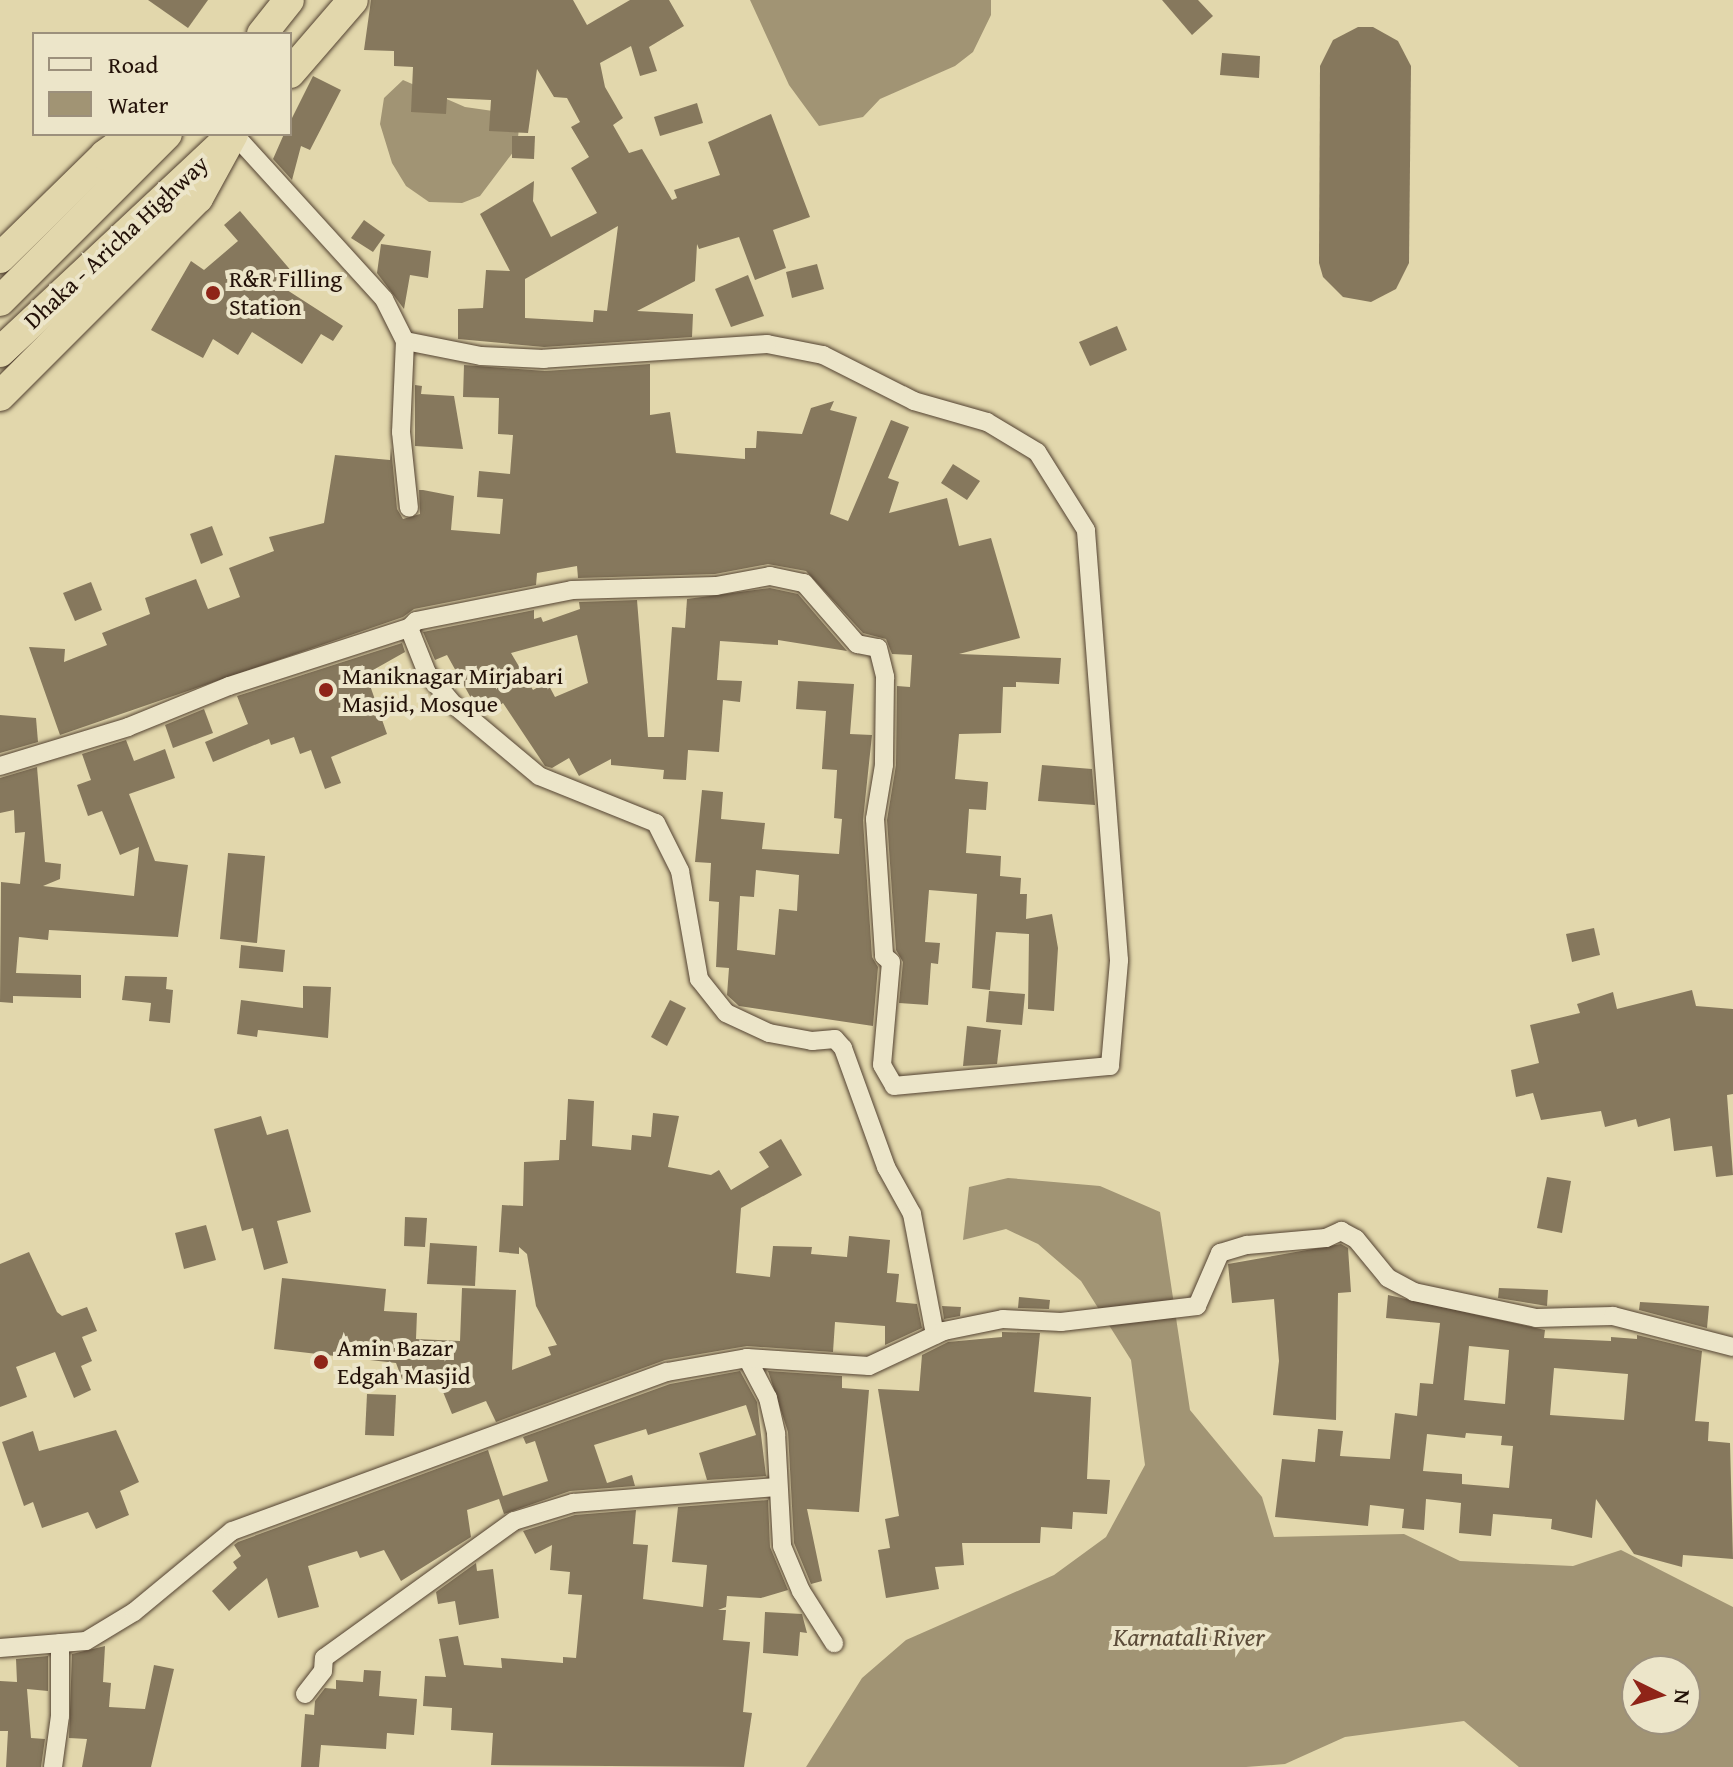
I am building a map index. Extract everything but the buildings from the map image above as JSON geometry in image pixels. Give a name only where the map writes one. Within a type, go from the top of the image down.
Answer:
[{"type":"highway","points":[[264,32],[289,0]]},
{"type":"highway","points":[[292,71],[353,0]]},
{"type":"highway","points":[[0,258],[105,155],[131,136]]},
{"type":"highway","name":"Dhaka - Aricha Highway","points":[[0,301],[165,136]]},
{"type":"highway","name":"Dhaka - Aricha Highway","points":[[0,352],[178,180],[232,136]]},
{"type":"highway","name":"Dhaka - Aricha Highway","points":[[0,396],[198,198],[233,136]]},
{"type":"street","points":[[236,136],[384,299],[405,341],[401,432],[409,508]]},
{"type":"street","points":[[0,766],[409,628],[416,621],[572,590],[716,586],[770,576],[804,583],[830,607],[857,644],[878,648],[885,677],[884,765],[875,819],[884,956],[891,962],[882,1065],[894,1086],[1110,1066],[1119,960],[1086,530],[1037,452],[987,422],[914,401],[823,355],[767,344],[544,359],[481,356],[405,341]]},
{"type":"street","points":[[409,628],[427,673],[453,704],[539,776],[656,823],[680,871],[699,979],[726,1013],[769,1033],[812,1041],[835,1039],[843,1048],[886,1167],[912,1214],[935,1335]]},
{"type":"street","points":[[0,1648],[86,1641],[134,1612],[232,1531],[667,1372],[747,1358],[869,1366],[935,1335],[1003,1319],[1061,1322],[1197,1306],[1220,1253],[1341,1231],[1356,1239],[1388,1278],[1414,1292],[1536,1318],[1613,1316],[1733,1347]]},
{"type":"street","points":[[747,1358],[768,1398],[776,1434],[776,1487],[782,1546],[801,1591],[834,1643]]},
{"type":"street","points":[[305,1694],[323,1671],[324,1658],[514,1521],[573,1503],[776,1487]]},
{"type":"street","points":[[53,1767],[60,1716],[60,1643]]},
{"type":"water","points":[[750,0],[991,0],[991,15],[973,52],[955,66],[880,99],[863,117],[819,126],[789,85]]},
{"type":"water","points":[[403,80],[465,107],[493,111],[519,128],[517,147],[480,196],[462,203],[429,202],[406,186],[392,163],[380,124],[384,98]]},
{"type":"water","name":"Karnatali River","points":[[1008,1178],[1100,1186],[1160,1212],[1190,1410],[1262,1497],[1274,1537],[1404,1534],[1460,1561],[1573,1566],[1621,1550],[1733,1607],[1733,1767],[1519,1767],[1464,1721],[1345,1737],[1285,1764],[1246,1767],[806,1767],[862,1678],[906,1640],[1054,1575],[1106,1537],[1145,1465],[1131,1360],[1081,1281],[1038,1244],[1006,1229],[963,1240],[969,1187]]},
{"type":"place","name":"R&R Filling Station","points":[[213,293]]},
{"type":"place","name":"Maniknagar Mirjabari Masjid, Mosque","points":[[326,690]]},
{"type":"place","name":"Amin Bazar Edgah Masjid","points":[[321,1362]]}]
